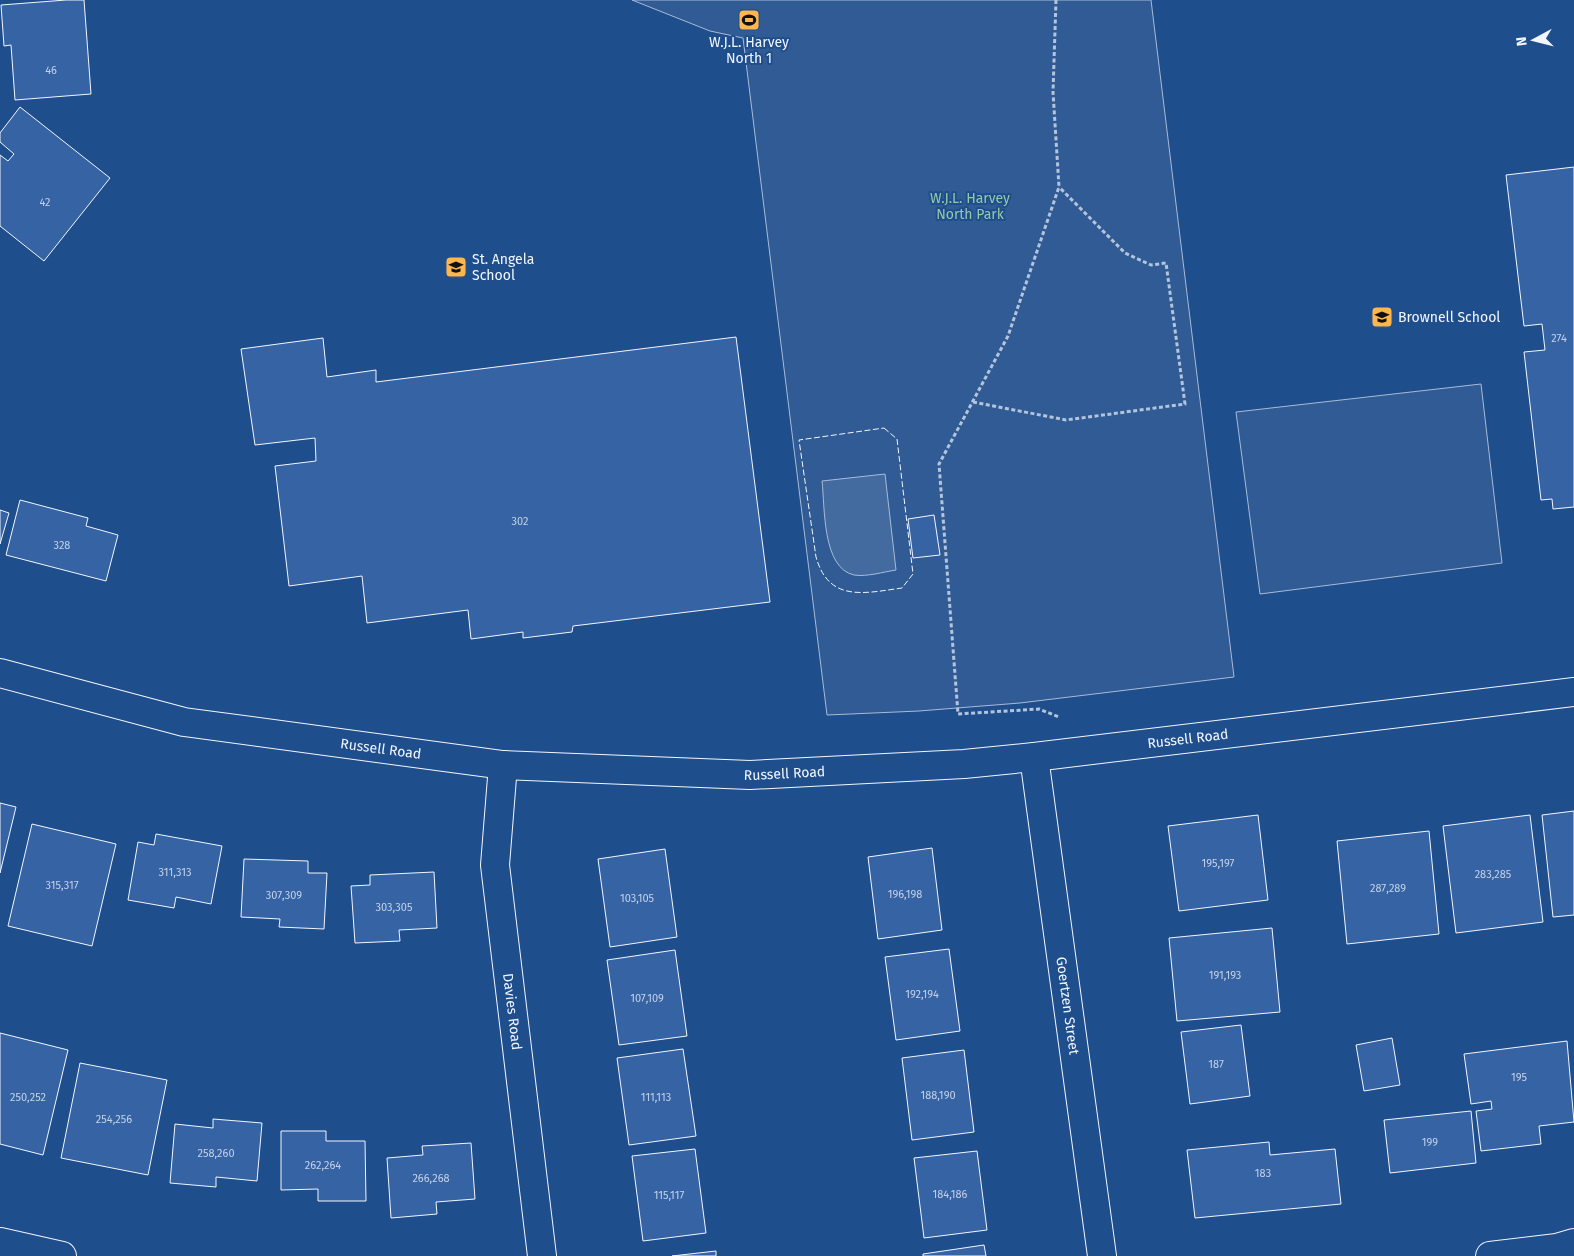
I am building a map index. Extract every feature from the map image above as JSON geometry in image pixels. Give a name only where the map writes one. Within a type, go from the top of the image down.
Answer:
[{"type":"street","name":"Russell Road","points":[[0,673],[184,722],[503,765],[750,775],[964,764],[1034,757],[1574,692]]},
{"type":"street","name":"Goertzen Street","points":[[1034,757],[1102,1256]]},
{"type":"street","name":"Davies Road","points":[[503,765],[495,865],[542,1256]]},
{"type":"street","points":[[0,1242],[62,1256]]},
{"type":"street","points":[[1490,1256],[1557,1248],[1574,1242]]},
{"type":"path","points":[[1056,0],[1053,92],[1059,187],[1008,336],[939,464],[958,714],[1039,709],[1063,718]]},
{"type":"path","points":[[973,402],[1066,420],[1185,404],[1166,263],[1151,265],[1125,253],[1059,187]]},
{"type":"shaded area","name":"W.J.L. Harvey North Park","points":[[632,0],[1151,0],[1234,677],[1020,703],[919,711],[827,715],[743,38],[710,31]]},
{"type":"shaded area","points":[[1481,384],[1502,563],[1260,594],[1236,412]]},
{"type":"shaded area","points":[[885,474],[896,570],[870,575],[854,575],[844,570],[836,561],[831,549],[825,520],[822,481]]},
{"type":"building","points":[[84,0],[91,94],[15,100],[11,45],[4,46],[1,5]]},
{"type":"building","points":[[20,107],[110,178],[44,261],[0,226],[0,155],[8,161],[14,154],[0,142],[0,133]]},
{"type":"building","name":"Brownell School","points":[[1574,167],[1574,507],[1553,509],[1552,499],[1541,500],[1524,352],[1545,350],[1542,324],[1524,326],[1506,175]]},
{"type":"building","points":[[736,337],[770,602],[573,626],[572,632],[523,638],[523,632],[471,639],[468,610],[367,623],[362,576],[289,586],[275,466],[316,461],[315,438],[255,445],[241,349],[323,338],[327,377],[376,370],[376,382]]},
{"type":"building","points":[[20,500],[88,518],[86,526],[118,535],[106,581],[6,555]]},
{"type":"building","points":[[0,510],[9,513],[0,544]]},
{"type":"building","points":[[934,515],[940,555],[913,558],[908,519]]},
{"type":"building","points":[[0,803],[16,807],[0,873]]},
{"type":"building","points":[[1574,811],[1574,915],[1553,917],[1542,815]]},
{"type":"building","points":[[1258,815],[1268,900],[1179,911],[1168,826]]},
{"type":"building","points":[[1530,815],[1543,922],[1456,933],[1443,826]]},
{"type":"building","points":[[32,824],[116,844],[92,946],[8,926]]},
{"type":"building","points":[[1429,831],[1439,934],[1347,944],[1337,841]]},
{"type":"building","points":[[156,834],[222,846],[211,904],[176,897],[174,908],[128,900],[138,842],[154,845]]},
{"type":"building","points":[[932,848],[942,930],[878,939],[868,857]]},
{"type":"building","points":[[665,849],[677,937],[610,947],[598,859]]},
{"type":"building","points":[[244,859],[308,861],[308,873],[327,873],[324,929],[279,927],[280,919],[241,917]]},
{"type":"building","points":[[434,872],[437,928],[399,930],[400,941],[355,943],[351,886],[370,885],[370,875]]},
{"type":"building","points":[[1272,928],[1280,1012],[1177,1021],[1169,938]]},
{"type":"building","points":[[949,949],[960,1031],[896,1040],[885,957]]},
{"type":"building","points":[[675,950],[687,1036],[619,1045],[607,960]]},
{"type":"building","points":[[1241,1025],[1250,1096],[1190,1104],[1181,1032]]},
{"type":"building","points":[[0,1033],[68,1050],[43,1155],[0,1144]]},
{"type":"building","points":[[1392,1038],[1400,1085],[1364,1091],[1356,1045]]},
{"type":"building","points":[[1567,1041],[1574,1122],[1539,1126],[1541,1144],[1481,1151],[1476,1111],[1492,1109],[1491,1101],[1471,1104],[1464,1054]]},
{"type":"building","points":[[683,1049],[696,1136],[629,1145],[617,1058]]},
{"type":"building","points":[[964,1050],[974,1132],[912,1140],[902,1058]]},
{"type":"building","points":[[80,1063],[167,1080],[148,1175],[61,1158]]},
{"type":"building","points":[[1471,1111],[1476,1163],[1390,1173],[1384,1120]]},
{"type":"building","points":[[213,1119],[262,1123],[257,1181],[216,1177],[216,1187],[170,1183],[175,1124],[213,1128]]},
{"type":"building","points":[[281,1131],[326,1131],[326,1141],[365,1141],[366,1201],[318,1201],[318,1189],[281,1190]]},
{"type":"building","points":[[1269,1142],[1270,1155],[1335,1149],[1341,1204],[1195,1218],[1187,1150]]},
{"type":"building","points":[[471,1143],[475,1199],[436,1202],[437,1214],[391,1218],[387,1158],[423,1155],[422,1146]]},
{"type":"building","points":[[695,1149],[706,1233],[643,1241],[632,1156]]},
{"type":"building","points":[[977,1151],[987,1230],[924,1238],[914,1158]]},
{"type":"building","points":[[984,1245],[986,1256],[923,1256],[923,1254]]},
{"type":"building","points":[[716,1251],[716,1256],[672,1256]]},
{"type":"fence","points":[[884,428],[897,439],[913,574],[902,588],[875,592],[850,592],[830,582],[822,572],[816,557],[799,440],[884,428]]},
{"type":"place","name":"W.J.L. Harvey North 1","points":[[749,20]]},
{"type":"place","name":"St. Angela School","points":[[456,267]]},
{"type":"place","name":"Brownell School","points":[[1382,317]]}]
